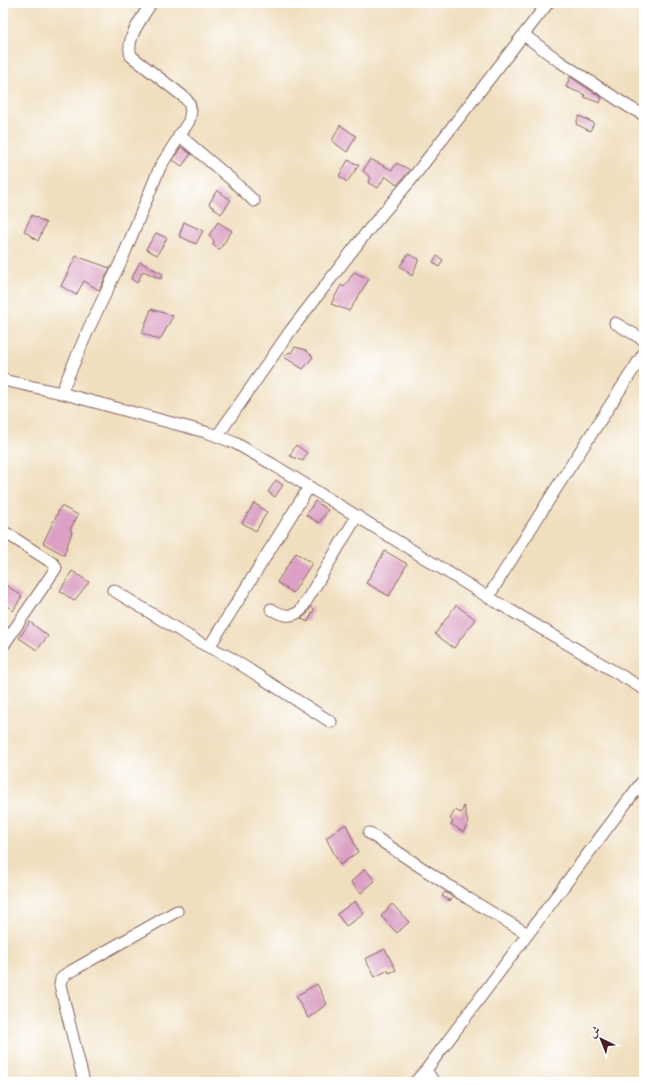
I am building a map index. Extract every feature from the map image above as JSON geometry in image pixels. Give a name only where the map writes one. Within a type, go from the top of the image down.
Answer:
[{"type":"street","points":[[61,393],[89,328],[123,257],[160,166],[179,134],[189,121],[191,110],[189,103],[184,97],[131,56],[129,50],[132,35],[151,3]]},
{"type":"street","points":[[218,435],[292,330],[366,233],[411,180],[548,3]]},
{"type":"street","points":[[524,35],[559,61],[628,107],[644,115]]},
{"type":"street","points":[[179,134],[254,201]]},
{"type":"street","points":[[615,323],[644,340]]},
{"type":"street","points":[[488,597],[553,493],[644,353]]},
{"type":"street","points":[[3,380],[61,393],[218,435],[272,464],[488,597],[644,689]]},
{"type":"street","points":[[209,647],[309,487]]},
{"type":"street","points":[[271,609],[281,615],[288,616],[296,614],[301,610],[357,516]]},
{"type":"street","points":[[3,531],[54,564],[56,568],[3,646]]},
{"type":"street","points":[[113,590],[195,640],[229,657],[330,722]]},
{"type":"street","points":[[415,1082],[426,1070],[644,779]]},
{"type":"street","points":[[369,833],[469,899],[528,934]]},
{"type":"street","points":[[84,1082],[60,985],[61,979],[66,974],[177,911]]},
{"type":"street","points":[[426,1070],[434,1082]]},
{"type":"building","points":[[570,77],[602,98],[600,103],[584,97],[585,95],[566,87]]},
{"type":"building","points":[[579,116],[594,123],[590,131],[576,124]]},
{"type":"building","points":[[340,125],[356,136],[347,152],[332,141]]},
{"type":"building","points":[[181,147],[191,154],[182,166],[173,160]]},
{"type":"building","points":[[370,159],[392,170],[397,163],[410,170],[397,185],[385,176],[378,188],[368,183],[371,178],[363,171]]},
{"type":"building","points":[[348,160],[359,165],[347,182],[339,176]]},
{"type":"building","points":[[217,190],[231,200],[221,214],[209,204]]},
{"type":"building","points":[[32,215],[46,223],[38,241],[24,231]]},
{"type":"building","points":[[184,222],[203,231],[196,244],[179,236]]},
{"type":"building","points":[[218,222],[232,231],[219,250],[213,245],[214,241],[209,235]]},
{"type":"building","points":[[156,233],[167,238],[157,255],[146,249]]},
{"type":"building","points":[[408,254],[419,259],[412,276],[400,266]]},
{"type":"building","points":[[76,256],[110,268],[99,290],[84,281],[76,295],[61,286]]},
{"type":"building","points":[[437,256],[443,260],[439,267],[433,262]]},
{"type":"building","points":[[140,262],[163,274],[161,279],[143,271],[137,283],[131,279]]},
{"type":"building","points":[[354,272],[369,279],[349,311],[331,304],[341,285],[344,287]]},
{"type":"building","points":[[151,309],[173,316],[160,340],[142,333]]},
{"type":"building","points":[[295,347],[306,350],[313,357],[303,369],[284,357],[289,352],[291,353]]},
{"type":"building","points":[[296,445],[307,453],[303,461],[290,456]]},
{"type":"building","points":[[276,480],[283,485],[275,497],[268,492]]},
{"type":"building","points":[[315,501],[328,510],[319,523],[306,515]]},
{"type":"building","points":[[254,503],[267,512],[256,531],[242,523]]},
{"type":"building","points":[[61,506],[78,515],[70,530],[72,532],[64,555],[43,543]]},
{"type":"building","points":[[385,551],[407,564],[389,596],[366,583]]},
{"type":"building","points":[[296,553],[312,563],[293,593],[277,582]]},
{"type":"building","points":[[72,571],[89,582],[74,601],[60,591]]},
{"type":"building","points":[[6,585],[22,596],[13,611],[3,602],[3,590]]},
{"type":"building","points":[[456,605],[475,619],[454,648],[435,634]]},
{"type":"building","points":[[311,607],[314,609],[308,622],[301,619],[307,614]]},
{"type":"building","points":[[30,622],[48,636],[37,650],[19,638]]},
{"type":"building","points":[[464,806],[468,824],[463,832],[451,824],[453,822],[450,819],[455,810],[461,813]]},
{"type":"building","points":[[346,824],[358,852],[340,865],[326,838]]},
{"type":"building","points":[[365,869],[375,881],[361,893],[351,882]]},
{"type":"building","points":[[445,892],[453,897],[450,901],[442,896]]},
{"type":"building","points":[[355,901],[364,914],[346,926],[337,914]]},
{"type":"building","points":[[392,904],[409,922],[397,933],[381,916]]},
{"type":"building","points":[[385,949],[396,970],[389,973],[388,970],[375,977],[365,959]]},
{"type":"building","points":[[317,984],[327,1004],[308,1018],[296,996]]}]
